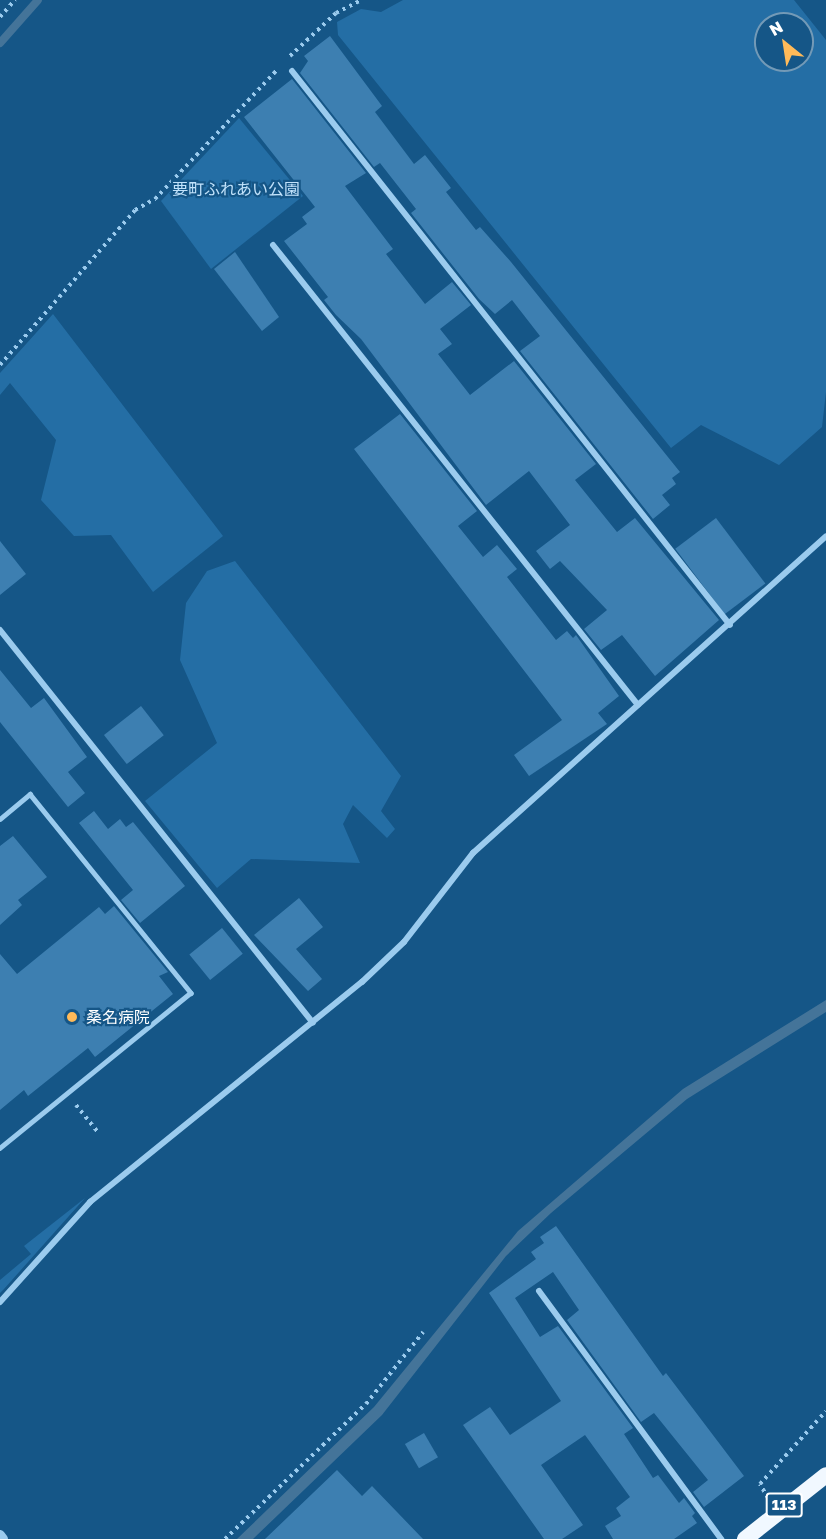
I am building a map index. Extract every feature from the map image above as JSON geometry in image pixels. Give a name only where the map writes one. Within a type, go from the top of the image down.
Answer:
[{"type":"highway","name":"113","points":[[745,1539],[776,1511],[826,1475]]},
{"type":"street","points":[[292,71],[730,625]]},
{"type":"street","points":[[273,245],[638,705]]},
{"type":"street","points":[[0,1302],[90,1202],[313,1023],[404,942],[473,853],[730,625],[826,536]]},
{"type":"street","points":[[0,630],[313,1023]]},
{"type":"street","points":[[539,1292],[721,1539]]},
{"type":"street","points":[[0,1534],[3,1539]]},
{"type":"lane","points":[[0,819],[30,794],[191,993],[0,1148]]},
{"type":"path","points":[[0,17],[15,0]]},
{"type":"path","points":[[0,365],[135,210],[155,199],[310,36],[336,13],[362,0]]},
{"type":"path","points":[[225,1539],[366,1404],[423,1332]]},
{"type":"path","points":[[776,1511],[760,1484],[826,1411]]},
{"type":"green space","points":[[403,0],[794,0],[804,12],[754,12],[754,72],[814,72],[814,25],[826,40],[826,392],[822,427],[779,465],[701,425],[671,448],[338,35],[337,22],[361,9],[381,12]]},
{"type":"green space","name":"要町ふれあい公園","points":[[239,118],[303,196],[211,269],[161,201]]},
{"type":"green space","points":[[53,314],[223,536],[153,592],[111,535],[74,536],[41,500],[56,440],[10,383],[0,395],[0,373]]},
{"type":"green space","points":[[235,561],[401,776],[381,811],[395,829],[387,838],[353,805],[343,824],[360,863],[251,859],[217,888],[145,801],[217,743],[180,660],[186,603],[207,571]]},
{"type":"green space","points":[[85,1198],[0,1293],[0,1280],[31,1254],[24,1246]]},
{"type":"shaded area","points":[[826,1000],[826,1012],[687,1099],[551,1213],[506,1256],[382,1415],[253,1539],[237,1539],[374,1407],[518,1231],[683,1089]]},
{"type":"building","points":[[330,36],[382,106],[375,112],[414,164],[425,155],[451,188],[446,192],[476,230],[480,227],[511,262],[680,472],[672,478],[676,484],[662,495],[670,505],[653,519],[520,351],[540,336],[512,300],[495,314],[479,299],[411,213],[416,209],[380,163],[374,167],[300,73],[308,61],[304,56]]},
{"type":"building","points":[[292,79],[366,173],[345,186],[393,249],[386,254],[425,304],[452,282],[471,305],[440,329],[452,344],[438,354],[470,395],[514,361],[596,464],[575,480],[617,532],[635,518],[719,620],[655,676],[622,635],[601,650],[584,629],[607,610],[560,561],[550,569],[536,551],[570,525],[529,471],[486,505],[361,339],[324,300],[328,297],[284,241],[307,224],[302,217],[315,207],[244,117]]},
{"type":"building","points":[[235,252],[279,317],[262,331],[214,269]]},
{"type":"building","points":[[400,414],[477,511],[458,526],[483,557],[497,545],[517,569],[507,577],[556,640],[567,631],[573,638],[576,635],[619,696],[598,713],[607,724],[529,776],[514,755],[562,720],[354,449]]},
{"type":"building","points":[[716,518],[765,583],[725,614],[675,549]]},
{"type":"building","points":[[0,541],[26,574],[0,595]]},
{"type":"building","points":[[0,670],[31,708],[44,698],[87,757],[68,772],[85,793],[68,807],[0,722]]},
{"type":"building","points":[[141,706],[164,735],[127,764],[104,735]]},
{"type":"building","points":[[94,811],[108,829],[120,819],[126,827],[133,822],[185,886],[140,923],[121,900],[133,890],[79,823]]},
{"type":"building","points":[[13,836],[47,877],[18,900],[22,905],[0,925],[0,846]]},
{"type":"building","points":[[299,898],[323,927],[296,949],[322,979],[308,991],[254,935]]},
{"type":"building","name":"桑名病院","points":[[114,906],[168,972],[159,976],[173,994],[95,1057],[88,1048],[28,1096],[24,1090],[0,1110],[0,954],[17,974],[99,907],[105,914]]},
{"type":"building","points":[[222,928],[243,954],[210,980],[189,954]]},
{"type":"building","points":[[556,1226],[663,1376],[666,1373],[744,1476],[704,1507],[693,1492],[708,1480],[654,1413],[641,1422],[567,1320],[579,1310],[553,1272],[515,1298],[540,1337],[558,1326],[633,1428],[624,1434],[653,1478],[658,1475],[679,1503],[684,1498],[695,1513],[692,1516],[697,1523],[674,1539],[613,1539],[605,1526],[621,1516],[616,1508],[630,1497],[585,1435],[541,1465],[583,1525],[562,1539],[544,1539],[463,1425],[490,1407],[510,1435],[561,1401],[489,1293],[536,1259],[531,1252],[544,1243],[540,1237]]},
{"type":"building","points":[[424,1433],[438,1457],[419,1468],[405,1444]]},
{"type":"building","points":[[337,1470],[362,1496],[372,1486],[423,1539],[265,1539]]},
{"type":"waterway","points":[[0,43],[38,0]]},
{"type":"place","name":"桑名病院","points":[[72,1017]]}]
